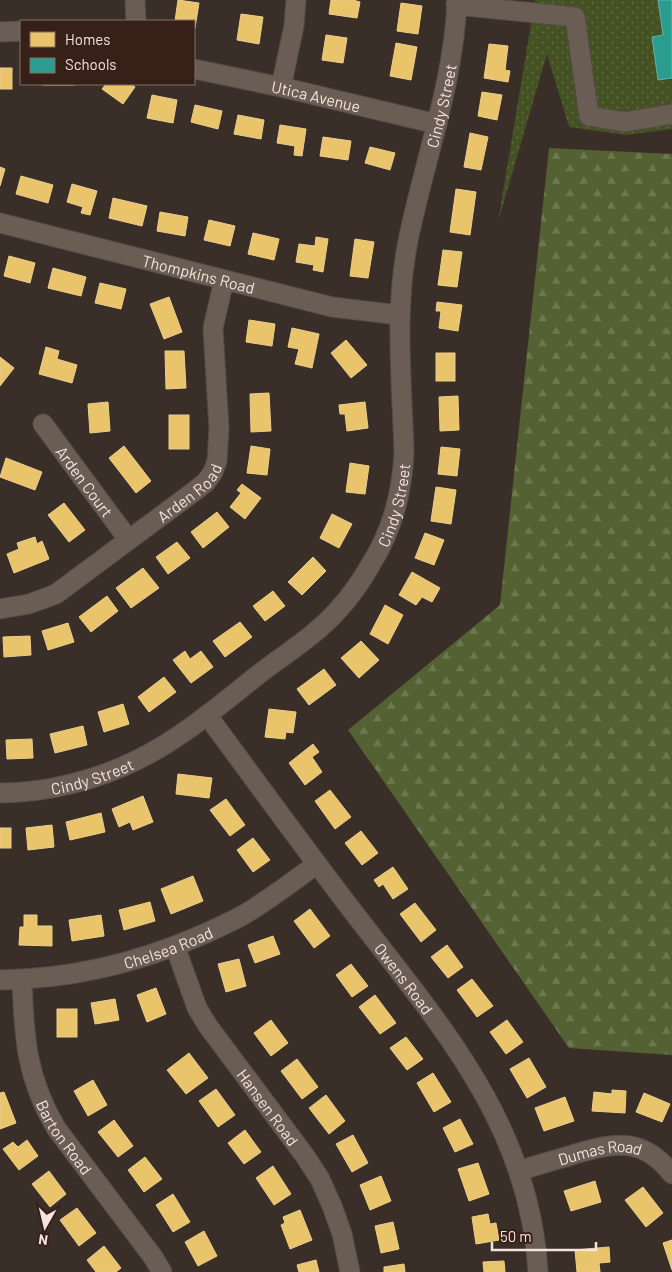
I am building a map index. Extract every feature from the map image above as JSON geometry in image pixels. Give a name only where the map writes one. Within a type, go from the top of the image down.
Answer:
[{"type":"street","points":[[135,0],[136,20]]},
{"type":"street","points":[[281,87],[294,26],[296,0]]},
{"type":"street","points":[[457,3],[575,17],[589,116],[624,122],[672,114]]},
{"type":"street","name":"Cindy Street","points":[[0,793],[47,788],[72,783],[111,771],[140,759],[207,715],[325,623],[351,594],[372,563],[381,547],[395,510],[403,474],[404,453],[399,314],[402,279],[408,240],[437,124],[450,61],[457,3]]},
{"type":"street","points":[[0,32],[20,31]]},
{"type":"street","name":"Utica Avenue","points":[[195,69],[281,87],[437,124]]},
{"type":"street","name":"Thompkins Road","points":[[0,223],[332,307],[399,314]]},
{"type":"street","name":"Arden Road","points":[[0,609],[29,604],[56,594],[206,482],[213,472],[217,460],[219,429],[213,328],[224,280]]},
{"type":"street","name":"Arden Court","points":[[43,424],[128,539]]},
{"type":"street","name":"Owens Road","points":[[207,715],[470,1067],[500,1123],[519,1171],[533,1229],[538,1272]]},
{"type":"street","name":"Chelsea Road","points":[[0,980],[22,980],[92,971],[132,961],[175,946],[244,914],[317,864]]},
{"type":"street","name":"Hansen Road","points":[[175,946],[194,999],[208,1026],[320,1179],[342,1234],[350,1272]]},
{"type":"street","name":"Barton Road","points":[[22,980],[24,1028],[29,1063],[43,1104],[56,1128],[153,1257],[162,1272]]},
{"type":"street","name":"Dumas Road","points":[[519,1171],[591,1149],[624,1144],[650,1152],[660,1159],[672,1174]]},
{"type":"green space","points":[[535,0],[672,0],[672,129],[626,135],[569,127],[547,54],[498,222]]},
{"type":"green space","points":[[549,148],[672,154],[672,1055],[569,1048],[348,730],[500,605]]},
{"type":"building: Homes","points":[[178,0],[199,3],[195,28],[195,20],[175,20]]},
{"type":"building: Homes","points":[[331,0],[353,0],[360,2],[357,18],[329,14]]},
{"type":"building: Homes","points":[[401,3],[422,6],[418,34],[397,31]]},
{"type":"building: Homes","points":[[241,14],[263,17],[259,44],[237,40]]},
{"type":"building: Homes","points":[[326,35],[347,38],[343,63],[322,60]]},
{"type":"building: Homes","points":[[396,43],[417,47],[411,80],[390,76]]},
{"type":"building: Homes","points":[[489,44],[508,46],[505,70],[510,71],[508,82],[484,78]]},
{"type":"building: Homes","points":[[0,68],[12,68],[12,89],[0,89]]},
{"type":"building: Homes","points":[[105,85],[132,85],[135,87],[123,104],[102,89]]},
{"type":"building: Homes","points":[[482,92],[502,95],[497,120],[478,116]]},
{"type":"building: Homes","points":[[152,95],[177,100],[173,123],[147,118]]},
{"type":"building: Homes","points":[[195,105],[222,111],[218,129],[191,122]]},
{"type":"building: Homes","points":[[238,115],[264,120],[261,139],[234,134]]},
{"type":"building: Homes","points":[[280,125],[306,129],[302,156],[294,155],[295,146],[277,143]]},
{"type":"building: Homes","points":[[470,133],[488,137],[481,170],[464,167]]},
{"type":"building: Homes","points":[[323,137],[351,141],[348,160],[320,156]]},
{"type":"building: Homes","points":[[370,147],[395,153],[390,170],[365,163]]},
{"type":"building: Homes","points":[[0,167],[5,169],[0,186]]},
{"type":"building: Homes","points":[[21,176],[53,185],[48,203],[16,194]]},
{"type":"building: Homes","points":[[72,184],[97,191],[90,215],[81,213],[83,207],[67,202]]},
{"type":"building: Homes","points":[[456,189],[476,192],[470,235],[450,232]]},
{"type":"building: Homes","points":[[113,198],[147,206],[142,226],[109,218]]},
{"type":"building: Homes","points":[[160,212],[188,217],[185,236],[157,231]]},
{"type":"building: Homes","points":[[209,220],[235,226],[230,246],[204,240]]},
{"type":"building: Homes","points":[[253,233],[279,239],[274,260],[248,254]]},
{"type":"building: Homes","points":[[316,237],[328,239],[323,272],[313,270],[314,265],[296,262],[299,244],[315,246]]},
{"type":"building: Homes","points":[[355,239],[374,242],[368,278],[350,276]]},
{"type":"building: Homes","points":[[443,250],[462,252],[457,287],[438,285]]},
{"type":"building: Homes","points":[[9,256],[35,263],[30,283],[4,276]]},
{"type":"building: Homes","points":[[53,268],[86,277],[81,296],[48,288]]},
{"type":"building: Homes","points":[[100,283],[126,289],[121,309],[95,303]]},
{"type":"building: Homes","points":[[169,297],[182,332],[164,339],[150,304]]},
{"type":"building: Homes","points":[[437,302],[462,305],[458,331],[439,328],[441,311],[436,311]]},
{"type":"building: Homes","points":[[249,320],[275,324],[272,346],[246,342]]},
{"type":"building: Homes","points":[[292,328],[319,334],[312,368],[295,364],[299,349],[288,347]]},
{"type":"building: Homes","points":[[346,340],[367,365],[351,378],[331,353]]},
{"type":"building: Homes","points":[[46,347],[59,351],[57,359],[77,365],[72,383],[39,374]]},
{"type":"building: Homes","points":[[165,351],[184,351],[186,388],[166,389]]},
{"type":"building: Homes","points":[[436,353],[455,353],[455,381],[436,381]]},
{"type":"building: Homes","points":[[0,357],[14,368],[0,386]]},
{"type":"building: Homes","points":[[269,393],[271,431],[251,432],[250,394]]},
{"type":"building: Homes","points":[[458,396],[459,430],[440,431],[439,397]]},
{"type":"building: Homes","points":[[108,402],[110,431],[90,433],[88,404]]},
{"type":"building: Homes","points":[[365,402],[368,428],[347,431],[345,414],[340,414],[339,405]]},
{"type":"building: Homes","points":[[169,415],[189,415],[189,449],[169,449]]},
{"type":"building: Homes","points":[[124,446],[151,481],[136,493],[109,458]]},
{"type":"building: Homes","points":[[251,446],[270,449],[267,475],[247,473]]},
{"type":"building: Homes","points":[[441,447],[460,449],[457,476],[438,474]]},
{"type":"building: Homes","points":[[6,458],[42,472],[35,490],[0,477]]},
{"type":"building: Homes","points":[[350,463],[369,466],[365,494],[346,492]]},
{"type":"building: Homes","points":[[242,484],[261,498],[245,519],[230,507],[241,493],[237,490]]},
{"type":"building: Homes","points":[[436,487],[456,490],[451,524],[431,521]]},
{"type":"building: Homes","points":[[64,503],[85,530],[69,542],[48,515]]},
{"type":"building: Homes","points":[[217,512],[229,527],[203,548],[191,532]]},
{"type":"building: Homes","points":[[332,514],[352,524],[339,548],[320,538]]},
{"type":"building: Homes","points":[[425,533],[444,540],[434,565],[415,558]]},
{"type":"building: Homes","points":[[35,537],[37,544],[42,541],[49,559],[14,573],[7,554],[19,549],[17,543]]},
{"type":"building: Homes","points":[[177,542],[190,558],[168,574],[156,557]]},
{"type":"building: Homes","points":[[313,557],[326,571],[302,595],[288,582]]},
{"type":"building: Homes","points":[[143,568],[159,588],[131,608],[116,588]]},
{"type":"building: Homes","points":[[412,572],[440,588],[432,602],[422,597],[416,605],[399,595]]},
{"type":"building: Homes","points":[[273,591],[285,606],[265,621],[253,606]]},
{"type":"building: Homes","points":[[107,596],[118,611],[91,632],[79,617]]},
{"type":"building: Homes","points":[[385,605],[403,615],[388,644],[370,634]]},
{"type":"building: Homes","points":[[240,622],[252,637],[225,657],[213,641]]},
{"type":"building: Homes","points":[[68,623],[74,642],[48,650],[42,631]]},
{"type":"building: Homes","points":[[30,636],[31,655],[4,657],[3,637]]},
{"type":"building: Homes","points":[[361,641],[379,660],[359,678],[341,658]]},
{"type":"building: Homes","points":[[185,651],[190,659],[201,651],[213,667],[191,683],[173,660]]},
{"type":"building: Homes","points":[[324,669],[336,685],[309,705],[297,689]]},
{"type":"building: Homes","points":[[164,677],[176,692],[149,712],[138,697]]},
{"type":"building: Homes","points":[[123,704],[129,724],[104,732],[98,712]]},
{"type":"building: Homes","points":[[269,709],[296,712],[293,733],[286,732],[285,739],[265,737]]},
{"type":"building: Homes","points":[[83,726],[87,745],[55,753],[50,734]]},
{"type":"building: Homes","points":[[32,739],[33,758],[7,759],[6,740]]},
{"type":"building: Homes","points":[[313,744],[319,752],[312,757],[322,772],[305,785],[289,763]]},
{"type":"building: Homes","points":[[178,774],[212,778],[209,798],[176,794]]},
{"type":"building: Homes","points":[[330,790],[351,817],[335,829],[315,801]]},
{"type":"building: Homes","points":[[143,796],[153,822],[133,830],[130,822],[119,827],[112,809]]},
{"type":"building: Homes","points":[[226,799],[245,825],[230,836],[210,810]]},
{"type":"building: Homes","points":[[101,813],[105,832],[70,840],[66,822]]},
{"type":"building: Homes","points":[[52,825],[54,847],[28,850],[26,828]]},
{"type":"building: Homes","points":[[0,828],[11,828],[11,848],[0,848]]},
{"type":"building: Homes","points":[[361,831],[378,853],[362,865],[345,843]]},
{"type":"building: Homes","points":[[253,838],[270,860],[253,872],[237,850]]},
{"type":"building: Homes","points":[[393,867],[408,889],[393,899],[383,884],[379,887],[374,880]]},
{"type":"building: Homes","points":[[193,876],[203,901],[171,914],[161,889]]},
{"type":"building: Homes","points":[[150,902],[155,921],[124,930],[119,910]]},
{"type":"building: Homes","points":[[415,903],[436,930],[421,942],[400,914]]},
{"type":"building: Homes","points":[[310,909],[330,936],[314,948],[294,921]]},
{"type":"building: Homes","points":[[24,915],[37,915],[37,926],[52,926],[52,946],[19,945],[20,927],[24,927]]},
{"type":"building: Homes","points":[[101,915],[104,936],[72,941],[69,920]]},
{"type":"building: Homes","points":[[273,936],[280,954],[255,963],[248,945]]},
{"type":"building: Homes","points":[[447,945],[463,967],[448,978],[431,957]]},
{"type":"building: Homes","points":[[239,959],[246,986],[226,992],[218,964]]},
{"type":"building: Homes","points":[[351,964],[368,986],[352,997],[336,975]]},
{"type":"building: Homes","points":[[472,979],[493,1006],[477,1017],[457,990]]},
{"type":"building: Homes","points":[[156,988],[166,1014],[147,1022],[137,995]]},
{"type":"building: Homes","points":[[375,995],[396,1023],[380,1034],[359,1007]]},
{"type":"building: Homes","points":[[115,999],[119,1020],[95,1024],[91,1003]]},
{"type":"building: Homes","points":[[57,1009],[77,1009],[77,1037],[57,1037]]},
{"type":"building: Homes","points":[[271,1020],[288,1043],[271,1056],[254,1033]]},
{"type":"building: Homes","points":[[507,1020],[523,1042],[506,1054],[490,1032]]},
{"type":"building: Homes","points":[[406,1037],[423,1059],[407,1070],[390,1048]]},
{"type":"building: Homes","points":[[189,1053],[208,1078],[186,1094],[167,1070]]},
{"type":"building: Homes","points":[[529,1058],[546,1087],[527,1098],[510,1069]]},
{"type":"building: Homes","points":[[297,1059],[318,1087],[302,1099],[281,1071]]},
{"type":"building: Homes","points":[[433,1073],[451,1102],[434,1112],[417,1083]]},
{"type":"building: Homes","points":[[93,1080],[107,1105],[88,1116],[74,1091]]},
{"type":"building: Homes","points":[[216,1089],[235,1115],[218,1127],[199,1101]]},
{"type":"building: Homes","points":[[612,1090],[626,1091],[625,1113],[592,1111],[594,1092],[612,1094]]},
{"type":"building: Homes","points":[[4,1092],[16,1123],[0,1129],[0,1093]]},
{"type":"building: Homes","points":[[644,1093],[670,1104],[662,1122],[636,1112]]},
{"type":"building: Homes","points":[[326,1095],[345,1121],[329,1134],[309,1108]]},
{"type":"building: Homes","points":[[565,1097],[574,1121],[544,1131],[535,1108]]},
{"type":"building: Homes","points":[[460,1119],[473,1144],[455,1152],[443,1128]]},
{"type":"building: Homes","points":[[114,1120],[133,1146],[118,1157],[98,1132]]},
{"type":"building: Homes","points":[[245,1130],[261,1152],[244,1164],[228,1143]]},
{"type":"building: Homes","points":[[353,1135],[368,1163],[352,1172],[336,1144]]},
{"type":"building: Homes","points":[[27,1140],[38,1156],[19,1170],[3,1149],[13,1142],[18,1147]]},
{"type":"building: Homes","points":[[145,1157],[162,1179],[144,1192],[128,1170]]},
{"type":"building: Homes","points":[[478,1163],[489,1194],[469,1201],[458,1169]]},
{"type":"building: Homes","points":[[273,1166],[291,1194],[274,1205],[256,1178]]},
{"type":"building: Homes","points":[[49,1171],[66,1194],[50,1207],[32,1184]]},
{"type":"building: Homes","points":[[381,1176],[391,1201],[370,1210],[360,1185]]},
{"type":"building: Homes","points":[[595,1181],[601,1202],[571,1211],[564,1191]]},
{"type":"building: Homes","points":[[643,1187],[663,1213],[646,1227],[625,1200]]},
{"type":"building: Homes","points":[[173,1194],[190,1222],[173,1232],[156,1205]]},
{"type":"building: Homes","points":[[77,1208],[96,1233],[79,1246],[60,1220]]},
{"type":"building: Homes","points":[[300,1210],[312,1240],[290,1249],[281,1225],[285,1223],[283,1217]]},
{"type":"building: Homes","points":[[488,1214],[490,1224],[496,1223],[499,1240],[476,1244],[472,1217]]},
{"type":"building: Homes","points":[[393,1222],[399,1249],[381,1253],[375,1226]]},
{"type":"building: Homes","points":[[204,1231],[217,1256],[198,1266],[185,1242]]},
{"type":"building: Homes","points":[[672,1240],[672,1270],[663,1243]]},
{"type":"building: Homes","points":[[104,1246],[121,1268],[116,1272],[96,1272],[87,1260]]},
{"type":"building: Homes","points":[[609,1247],[610,1262],[599,1263],[600,1272],[577,1272],[575,1250]]},
{"type":"building: Homes","points":[[316,1260],[319,1272],[299,1272],[297,1265]]},
{"type":"building: Homes","points":[[504,1261],[505,1272],[484,1272],[483,1262]]},
{"type":"building: Homes","points":[[404,1264],[405,1272],[384,1272],[384,1267]]},
{"type":"building: Schools","points":[[658,0],[672,0],[672,78],[658,80],[652,37],[663,35]]}]
